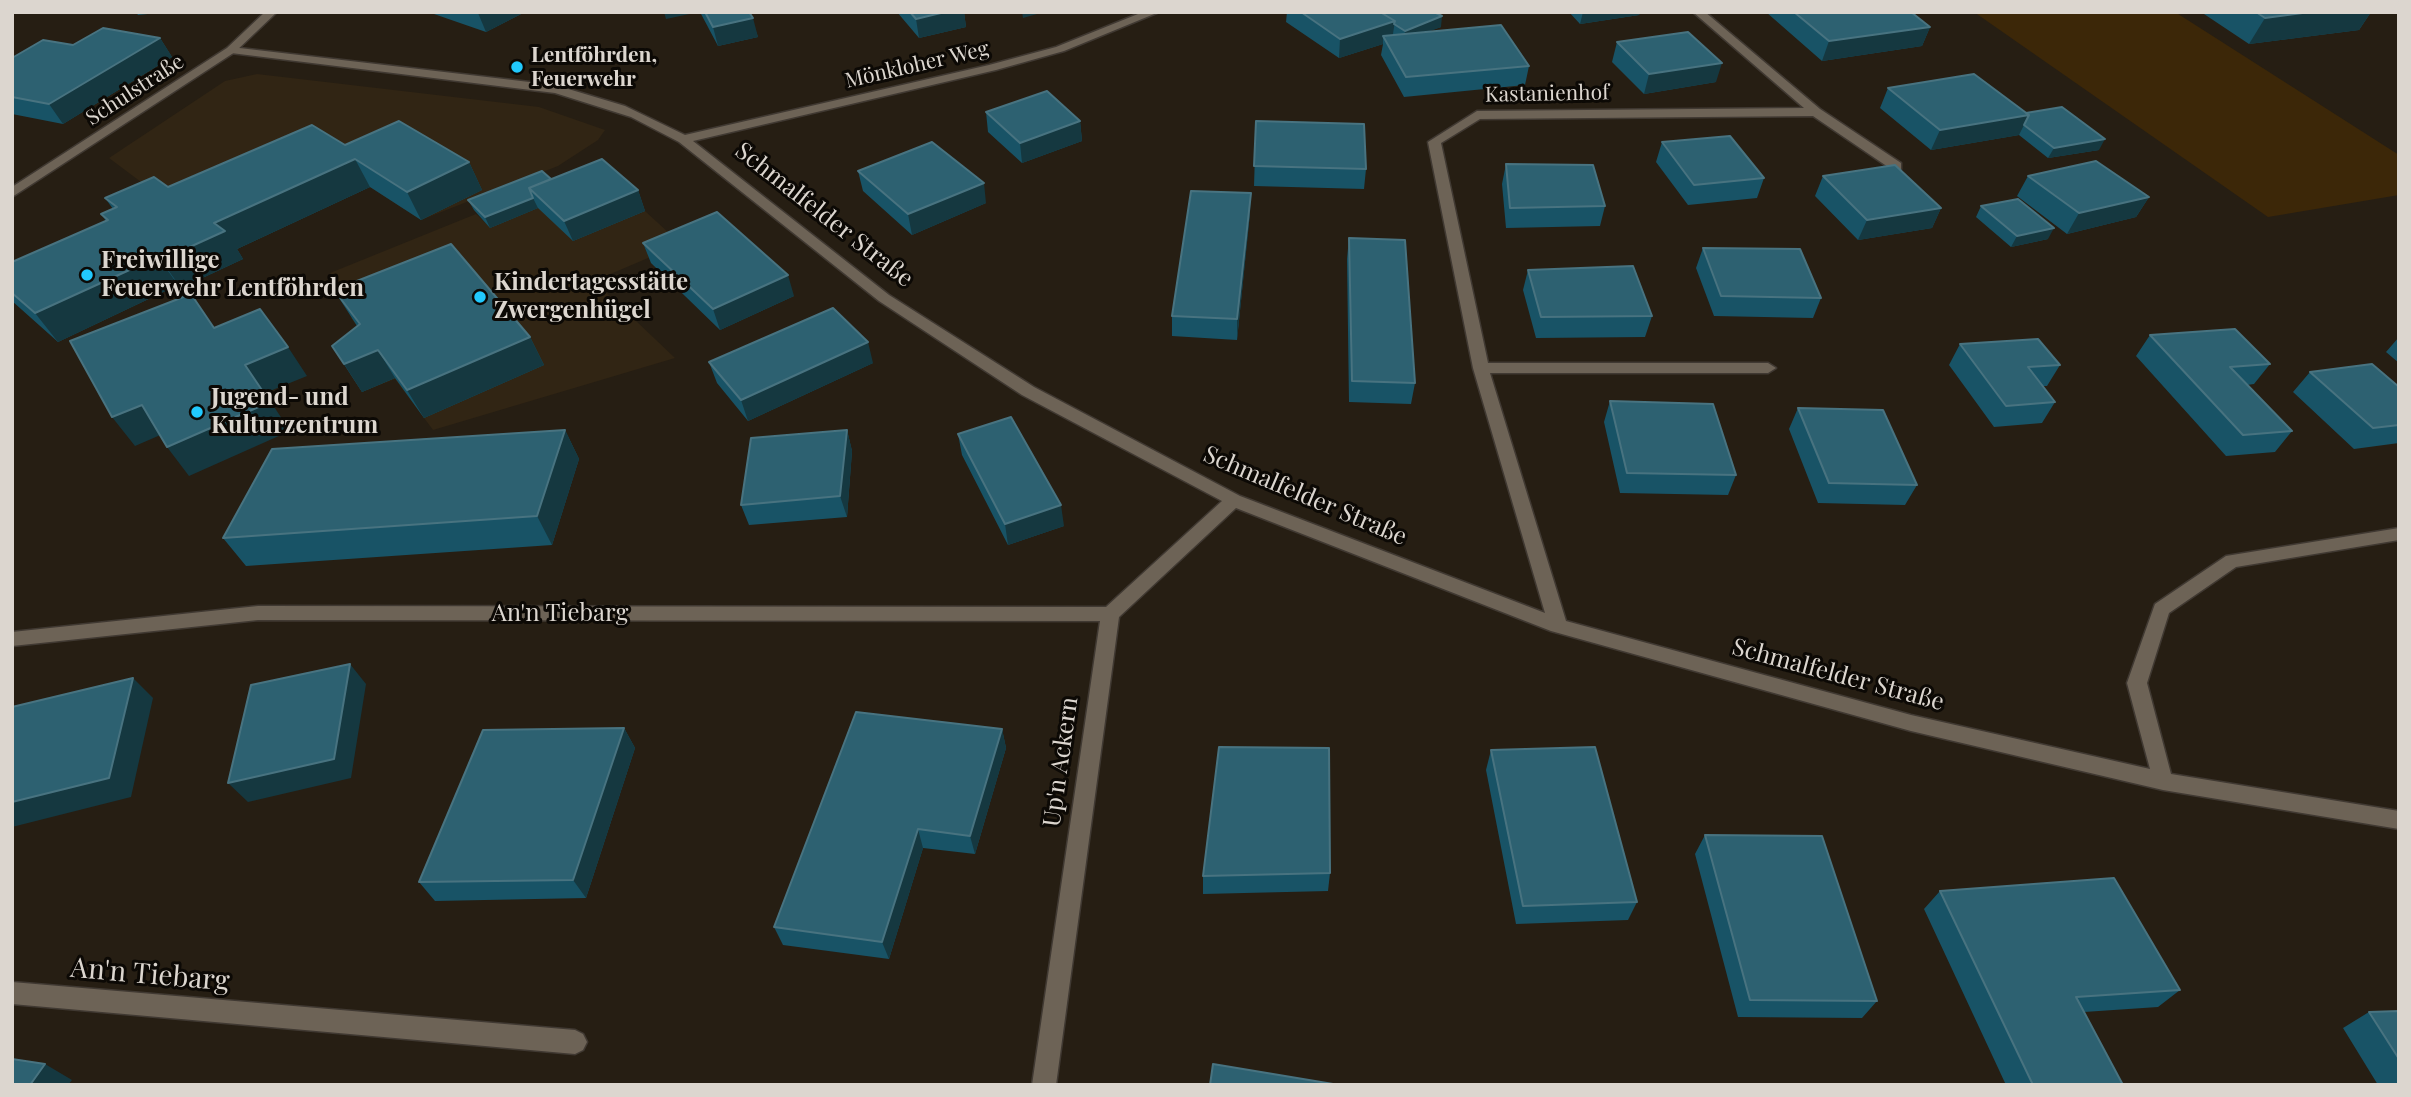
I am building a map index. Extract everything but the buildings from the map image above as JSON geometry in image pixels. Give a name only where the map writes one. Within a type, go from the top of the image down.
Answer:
[{"type":"street","name":"Schulstraße","points":[[12,193],[232,50],[272,12]]},
{"type":"street","name":"Mönkloher Weg","points":[[683,139],[992,68],[1059,49],[1154,12]]},
{"type":"street","points":[[1698,12],[1816,113],[1896,166]]},
{"type":"street","name":"Schmalfelder Straße","points":[[232,50],[555,89],[605,100],[646,118],[683,139],[884,298],[1028,391],[1234,500],[1558,626],[1911,723],[2163,781],[2399,820]]},
{"type":"street","name":"Kastanienhof","points":[[1558,626],[1482,368],[1434,142],[1477,115],[1816,113]]},
{"type":"street","points":[[1482,368],[1768,368]]},
{"type":"street","points":[[1110,614],[1234,500]]},
{"type":"street","points":[[2163,781],[2137,683],[2161,609],[2232,561],[2399,534]]},
{"type":"street","name":"An'n Tiebarg","points":[[12,639],[258,613],[1110,614]]},
{"type":"street","name":"Up'n Ackern","points":[[1044,1085],[1110,614]]},
{"type":"street","name":"An'n Tiebarg","points":[[12,993],[575,1041]]},
{"type":"shaded area","points":[[1974,12],[2175,12],[2399,155],[2399,195],[2268,217]]},
{"type":"shaded area","name":"Kindertagesstätte Zwergenhügel","points":[[257,74],[539,107],[605,130],[598,140],[558,166],[421,220],[370,187],[233,251],[109,158],[225,81]]},
{"type":"shaded area","name":"Kindertagesstätte Zwergenhügel","points":[[610,179],[681,244],[594,281],[675,358],[433,430],[395,379],[362,392],[350,374],[377,353],[351,318],[363,312],[330,273],[476,214],[490,227]]},
{"type":"place","name":"Lentföhrden, Feuerwehr","points":[[517,67]]},
{"type":"place","name":"Freiwillige Feuerwehr Lentföhrden","points":[[87,275]]},
{"type":"place","name":"Kindertagesstätte Zwergenhügel","points":[[480,297]]},
{"type":"place","name":"Jugend- und Kulturzentrum","points":[[197,412]]}]
